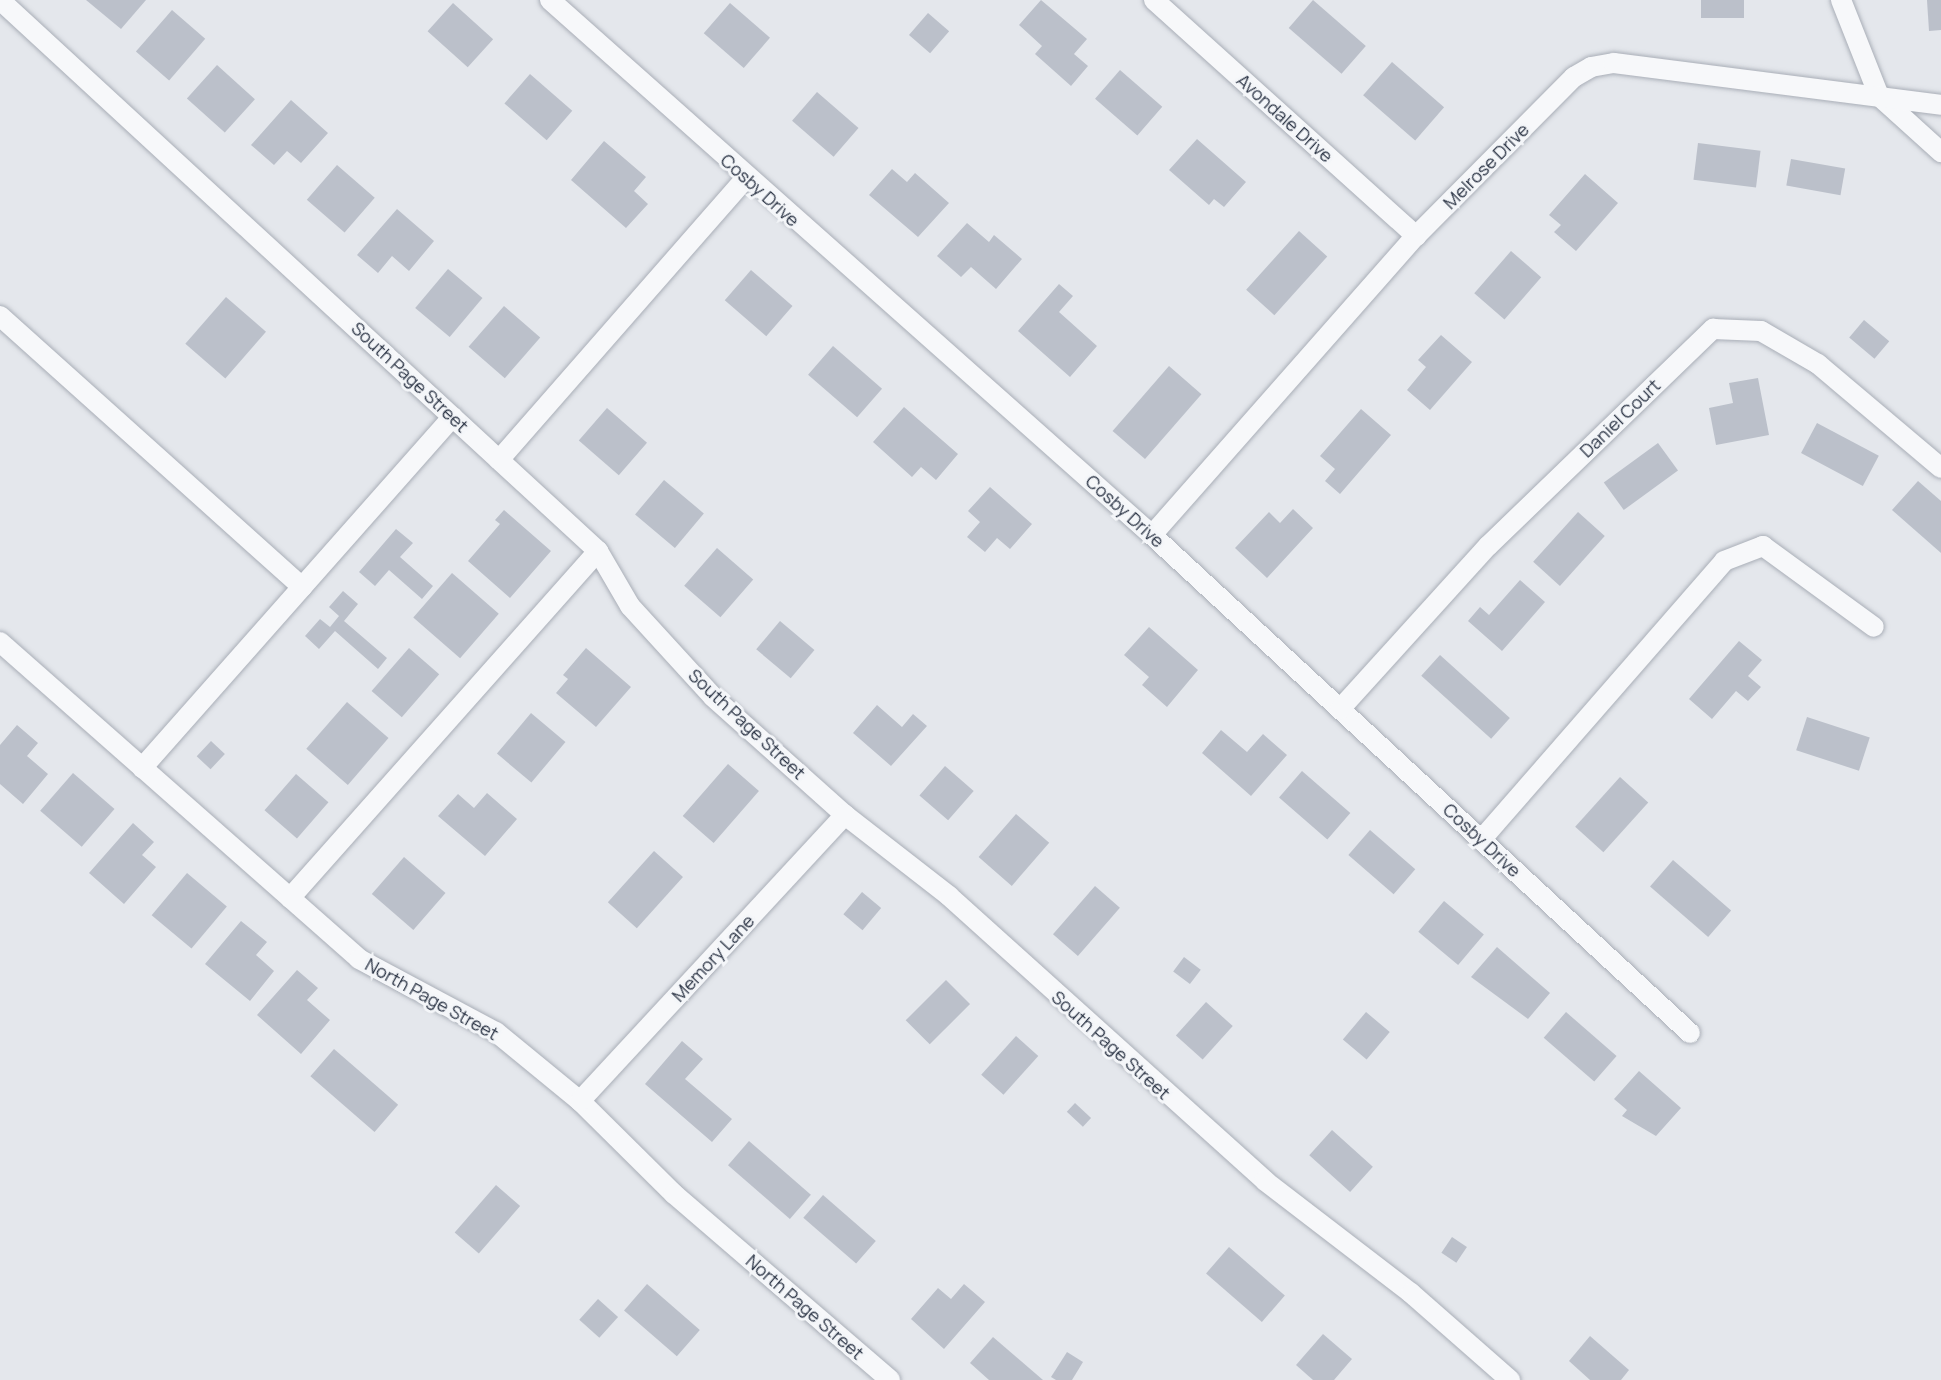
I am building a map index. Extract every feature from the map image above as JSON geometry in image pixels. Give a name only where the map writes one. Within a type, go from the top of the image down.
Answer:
[{"type":"street","name":"South Page Street","points":[[0,0],[598,551],[630,606],[713,697],[845,815],[949,896],[1265,1181],[1411,1293],[1510,1380]]},
{"type":"street","name":"Cosby Drive","points":[[550,0],[746,178],[1152,535],[1690,1033]]},
{"type":"street","name":"Avondale Drive","points":[[1154,0],[1416,236]]},
{"type":"street","points":[[1841,0],[1879,96],[1941,152]]},
{"type":"street","name":"Melrose Drive","points":[[1152,535],[1416,236],[1574,77],[1591,67],[1614,63],[1941,105]]},
{"type":"street","points":[[499,460],[746,178]]},
{"type":"street","points":[[0,316],[302,587]]},
{"type":"street","name":"Daniel Court","points":[[1340,709],[1488,546],[1713,329],[1761,331],[1818,364],[1941,468]]},
{"type":"street","points":[[142,768],[453,417]]},
{"type":"street","points":[[1481,840],[1724,561],[1763,546],[1874,627]]},
{"type":"street","points":[[290,898],[598,551]]},
{"type":"street","name":"North Page Street","points":[[0,642],[359,959],[496,1032],[580,1101],[674,1194],[890,1380]]},
{"type":"street","name":"Memory Lane","points":[[580,1101],[845,815]]},
{"type":"building","points":[[86,0],[146,0],[121,29]]},
{"type":"building","points":[[1041,0],[1087,39],[1074,54],[1088,66],[1071,86],[1035,54],[1042,46],[1019,25]]},
{"type":"building","points":[[1313,0],[1366,46],[1342,74],[1289,28]]},
{"type":"building","points":[[1701,0],[1744,0],[1744,18],[1701,18]]},
{"type":"building","points":[[1927,0],[1941,0],[1941,30],[1929,31]]},
{"type":"building","points":[[453,3],[493,39],[468,67],[428,31]]},
{"type":"building","points":[[730,3],[770,38],[744,68],[704,33]]},
{"type":"building","points":[[172,10],[205,39],[169,80],[136,52]]},
{"type":"building","points":[[928,13],[949,31],[930,53],[909,35]]},
{"type":"building","points":[[1392,62],[1444,107],[1415,140],[1363,95]]},
{"type":"building","points":[[217,65],[255,99],[225,133],[187,98]]},
{"type":"building","points":[[1120,70],[1162,107],[1137,135],[1095,99]]},
{"type":"building","points":[[530,74],[572,111],[547,140],[504,103]]},
{"type":"building","points":[[817,92],[859,128],[834,157],[792,121]]},
{"type":"building","points":[[291,100],[328,133],[301,163],[287,151],[274,165],[251,145]]},
{"type":"building","points":[[1197,139],[1246,182],[1224,207],[1214,199],[1209,205],[1169,170]]},
{"type":"building","points":[[604,141],[646,177],[634,191],[648,204],[626,228],[571,180]]},
{"type":"building","points":[[1698,143],[1761,151],[1756,187],[1693,180]]},
{"type":"building","points":[[1791,159],[1845,169],[1840,195],[1786,186]]},
{"type":"building","points":[[337,165],[375,198],[345,233],[307,200]]},
{"type":"building","points":[[892,169],[907,182],[915,173],[949,203],[918,237],[869,195]]},
{"type":"building","points":[[1585,174],[1618,203],[1576,251],[1554,232],[1561,225],[1549,215]]},
{"type":"building","points":[[397,209],[434,241],[409,271],[392,256],[378,273],[357,255]]},
{"type":"building","points":[[967,223],[989,242],[994,235],[1022,259],[996,289],[971,267],[961,277],[937,256]]},
{"type":"building","points":[[1299,231],[1327,256],[1274,315],[1246,290]]},
{"type":"building","points":[[1511,251],[1541,277],[1504,320],[1474,293]]},
{"type":"building","points":[[448,269],[482,298],[450,337],[415,308]]},
{"type":"building","points":[[751,270],[793,306],[766,336],[725,300]]},
{"type":"building","points":[[1059,284],[1073,296],[1059,312],[1097,346],[1070,377],[1018,331]]},
{"type":"building","points":[[226,297],[266,332],[225,379],[185,344]]},
{"type":"building","points":[[504,306],[540,337],[505,378],[469,347]]},
{"type":"building","points":[[1864,320],[1889,341],[1874,359],[1849,338]]},
{"type":"building","points":[[1441,335],[1472,362],[1430,410],[1407,390],[1426,367],[1418,360]]},
{"type":"building","points":[[833,346],[882,389],[857,417],[808,375]]},
{"type":"building","points":[[1169,366],[1201,394],[1145,459],[1113,431]]},
{"type":"building","points":[[1758,378],[1769,435],[1716,445],[1709,408],[1733,403],[1729,383]]},
{"type":"building","points":[[904,407],[958,454],[936,480],[921,467],[912,477],[873,442]]},
{"type":"building","points":[[607,408],[647,443],[619,475],[579,440]]},
{"type":"building","points":[[1361,409],[1391,435],[1340,494],[1325,481],[1335,469],[1320,456]]},
{"type":"building","points":[[1817,423],[1879,456],[1863,486],[1801,453]]},
{"type":"building","points":[[1658,443],[1678,471],[1624,510],[1604,482]]},
{"type":"building","points":[[664,480],[704,513],[675,548],[635,514]]},
{"type":"building","points":[[1918,481],[1941,501],[1941,553],[1892,510]]},
{"type":"building","points":[[990,487],[1032,524],[1010,549],[997,538],[985,552],[967,537],[980,522],[968,511]]},
{"type":"building","points":[[1293,509],[1313,528],[1267,578],[1235,548],[1269,512],[1280,523]]},
{"type":"building","points":[[504,510],[551,551],[510,598],[468,561],[500,524],[495,520]]},
{"type":"building","points":[[1578,512],[1605,536],[1560,586],[1533,562]]},
{"type":"building","points":[[396,529],[413,543],[400,557],[433,586],[422,599],[389,570],[375,586],[359,572]]},
{"type":"building","points":[[717,548],[753,579],[720,617],[684,586]]},
{"type":"building","points":[[452,573],[499,614],[460,658],[413,618]]},
{"type":"building","points":[[1520,580],[1545,602],[1502,651],[1468,621],[1480,607],[1489,615]]},
{"type":"building","points":[[343,591],[358,604],[344,621],[387,658],[378,669],[335,631],[319,649],[305,636],[320,619],[330,627],[339,616],[329,607]]},
{"type":"building","points":[[780,621],[814,650],[791,678],[756,649]]},
{"type":"building","points":[[1149,627],[1198,670],[1167,707],[1142,685],[1149,677],[1124,655]]},
{"type":"building","points":[[1739,641],[1762,660],[1748,676],[1761,687],[1748,701],[1736,691],[1712,719],[1689,699]]},
{"type":"building","points":[[409,648],[439,674],[402,717],[372,691]]},
{"type":"building","points":[[586,648],[631,687],[596,727],[556,693],[568,679],[563,675]]},
{"type":"building","points":[[1440,655],[1510,718],[1491,739],[1421,676]]},
{"type":"building","points":[[347,702],[389,738],[348,785],[306,749]]},
{"type":"building","points":[[877,705],[902,727],[913,714],[927,726],[891,766],[853,733]]},
{"type":"building","points":[[531,713],[565,742],[531,783],[497,754]]},
{"type":"building","points":[[1807,717],[1870,737],[1859,771],[1796,750]]},
{"type":"building","points":[[17,725],[38,743],[27,756],[48,774],[23,804],[0,784],[0,745]]},
{"type":"building","points":[[1221,730],[1247,752],[1263,734],[1287,755],[1251,796],[1202,753]]},
{"type":"building","points":[[211,741],[225,754],[211,769],[197,756]]},
{"type":"building","points":[[728,764],[759,791],[714,843],[683,816]]},
{"type":"building","points":[[945,766],[974,791],[948,820],[919,795]]},
{"type":"building","points":[[1302,771],[1350,813],[1327,839],[1279,797]]},
{"type":"building","points":[[73,773],[115,809],[82,847],[40,811]]},
{"type":"building","points":[[296,774],[328,802],[297,838],[265,810]]},
{"type":"building","points":[[1620,777],[1648,802],[1603,852],[1575,827]]},
{"type":"building","points":[[487,793],[517,819],[485,856],[438,816],[458,794],[474,808]]},
{"type":"building","points":[[1016,814],[1049,843],[1012,886],[979,857]]},
{"type":"building","points":[[133,823],[154,842],[142,855],[156,867],[124,904],[89,873]]},
{"type":"building","points":[[1370,830],[1415,869],[1394,894],[1348,855]]},
{"type":"building","points":[[654,851],[683,877],[637,928],[608,902]]},
{"type":"building","points":[[404,857],[446,893],[413,930],[372,894]]},
{"type":"building","points":[[1673,860],[1731,911],[1708,937],[1650,886]]},
{"type":"building","points":[[187,873],[227,906],[191,949],[152,915]]},
{"type":"building","points":[[1095,886],[1120,908],[1078,956],[1053,934]]},
{"type":"building","points":[[862,892],[881,908],[863,930],[843,914]]},
{"type":"building","points":[[1444,901],[1484,934],[1458,965],[1418,932]]},
{"type":"building","points":[[241,921],[267,942],[256,955],[274,971],[250,1001],[205,964]]},
{"type":"building","points":[[1497,947],[1550,993],[1528,1019],[1471,977]]},
{"type":"building","points":[[1184,957],[1201,970],[1190,984],[1173,971]]},
{"type":"building","points":[[297,970],[318,988],[307,1000],[330,1020],[301,1054],[257,1015]]},
{"type":"building","points":[[946,980],[970,1004],[930,1044],[906,1020]]},
{"type":"building","points":[[1206,1002],[1233,1026],[1203,1060],[1176,1035]]},
{"type":"building","points":[[1366,1012],[1390,1032],[1367,1060],[1343,1040]]},
{"type":"building","points":[[1566,1012],[1617,1056],[1594,1082],[1544,1038]]},
{"type":"building","points":[[1016,1036],[1038,1056],[1003,1095],[981,1075]]},
{"type":"building","points":[[682,1041],[703,1059],[685,1079],[732,1119],[712,1142],[645,1084]]},
{"type":"building","points":[[334,1049],[398,1105],[375,1132],[310,1076]]},
{"type":"building","points":[[1639,1071],[1681,1108],[1656,1136],[1622,1116],[1627,1110],[1614,1099]]},
{"type":"building","points":[[1075,1103],[1091,1118],[1083,1127],[1067,1112]]},
{"type":"building","points":[[1332,1130],[1373,1167],[1350,1192],[1309,1155]]},
{"type":"building","points":[[749,1141],[811,1195],[790,1219],[728,1165]]},
{"type":"building","points":[[496,1185],[520,1206],[479,1254],[455,1233]]},
{"type":"building","points":[[823,1195],[876,1241],[856,1264],[803,1218]]},
{"type":"building","points":[[1452,1237],[1467,1247],[1456,1263],[1441,1253]]},
{"type":"building","points":[[1229,1247],[1285,1296],[1262,1322],[1206,1273]]},
{"type":"building","points":[[647,1284],[700,1330],[677,1356],[624,1310]]},
{"type":"building","points":[[964,1284],[985,1302],[944,1349],[911,1319],[938,1288],[951,1299]]},
{"type":"building","points":[[598,1299],[618,1317],[599,1338],[579,1320]]},
{"type":"building","points":[[1323,1334],[1352,1359],[1334,1380],[1313,1380],[1296,1365]]},
{"type":"building","points":[[1590,1336],[1629,1370],[1621,1380],[1590,1380],[1569,1361]]},
{"type":"building","points":[[993,1337],[1043,1380],[989,1380],[970,1363]]},
{"type":"building","points":[[1067,1352],[1083,1362],[1072,1380],[1056,1380],[1051,1377]]}]
